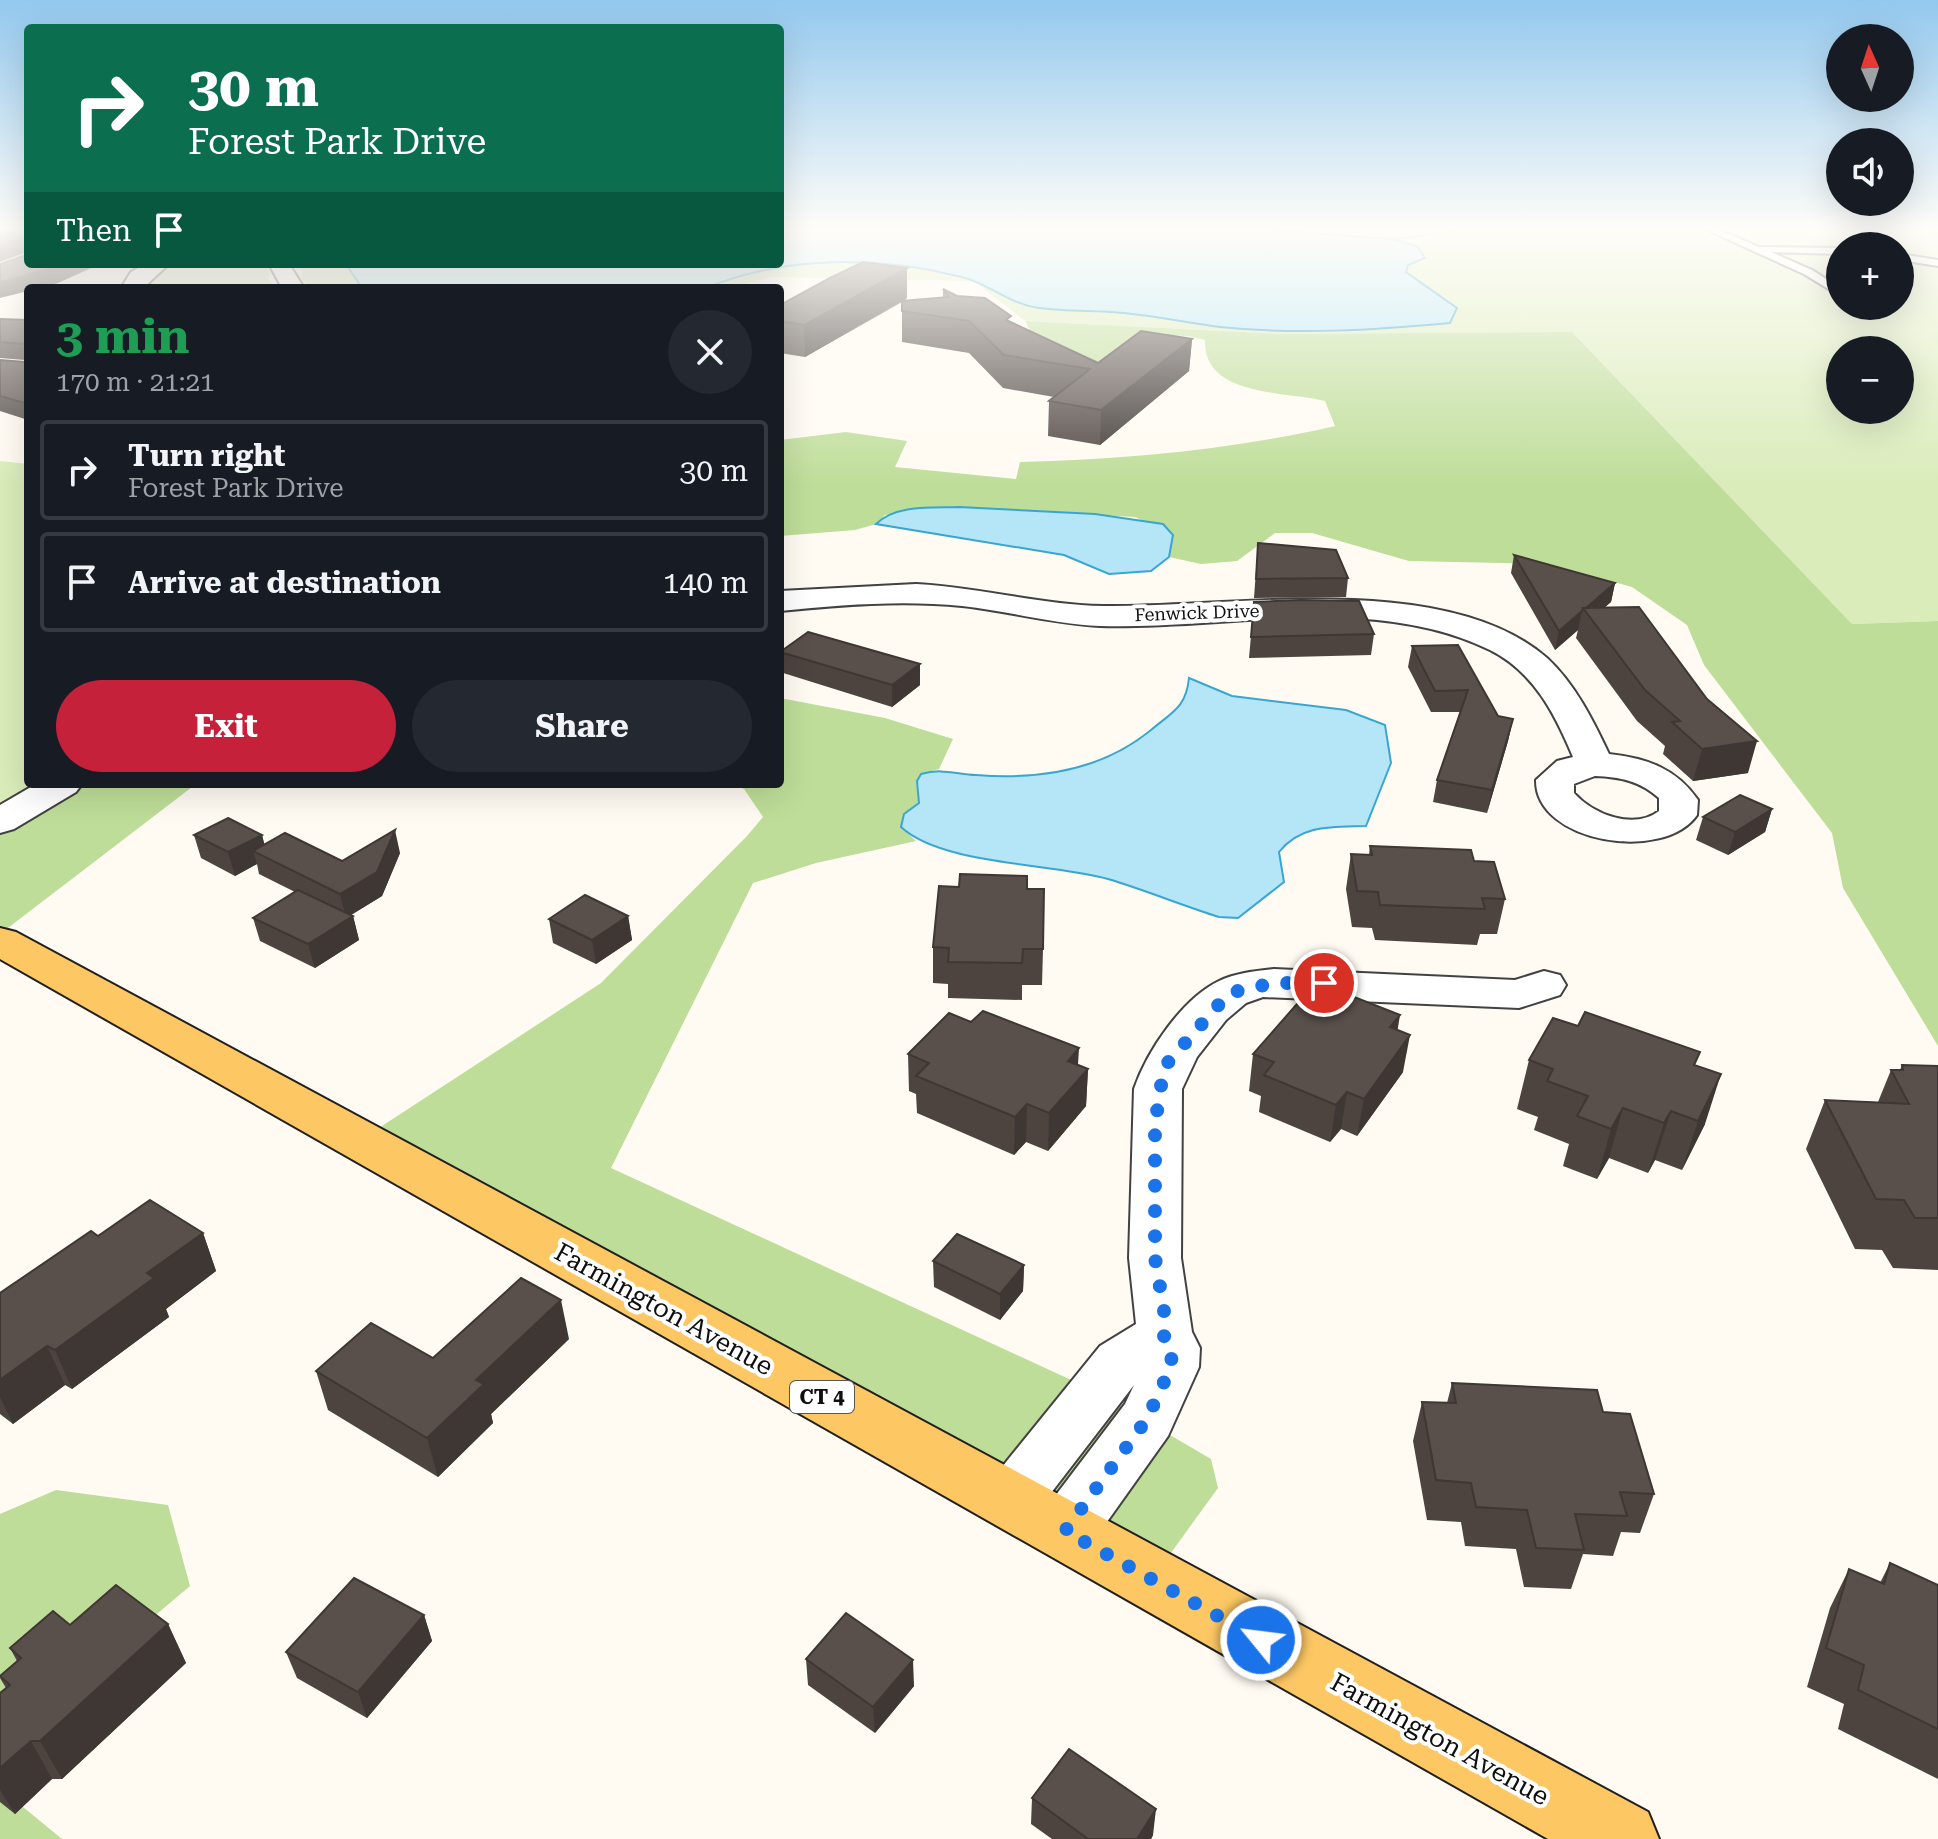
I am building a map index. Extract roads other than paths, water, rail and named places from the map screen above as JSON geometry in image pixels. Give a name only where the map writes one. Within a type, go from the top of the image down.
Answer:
[{"type":"main road","name":"Farmington Avenue","points":[[0,941],[1621,1839]]},
{"type":"street","name":"Fenwick Drive","points":[[784,601],[925,594],[1095,616],[1299,611],[1386,615],[1435,623],[1499,642],[1543,670],[1572,712],[1595,765]]},
{"type":"street","points":[[0,821],[56,788]]},
{"type":"street","points":[[1065,1531],[1155,1404],[1173,1357],[1164,1336],[1164,1310],[1155,1258],[1158,1089],[1164,1067],[1225,996],[1247,987],[1274,983],[1519,994],[1544,985]]},
{"type":"street","points":[[1010,1501],[1120,1362],[1148,1342],[1164,1336]]},
{"type":"water","points":[[1148,316],[1453,316],[1450,323],[1307,331],[1220,327]]},
{"type":"water","points":[[959,507],[1095,514],[1163,524],[1173,535],[1169,557],[1151,571],[1109,574],[1064,555],[876,524],[904,510]]},
{"type":"water","points":[[1189,678],[1232,696],[1346,710],[1385,725],[1391,763],[1366,826],[1318,829],[1297,836],[1279,852],[1284,882],[1238,918],[1219,917],[1108,879],[943,849],[901,827],[904,814],[919,803],[917,781],[921,774],[942,771],[1023,776],[1090,764],[1132,744],[1171,714],[1185,696]]}]
